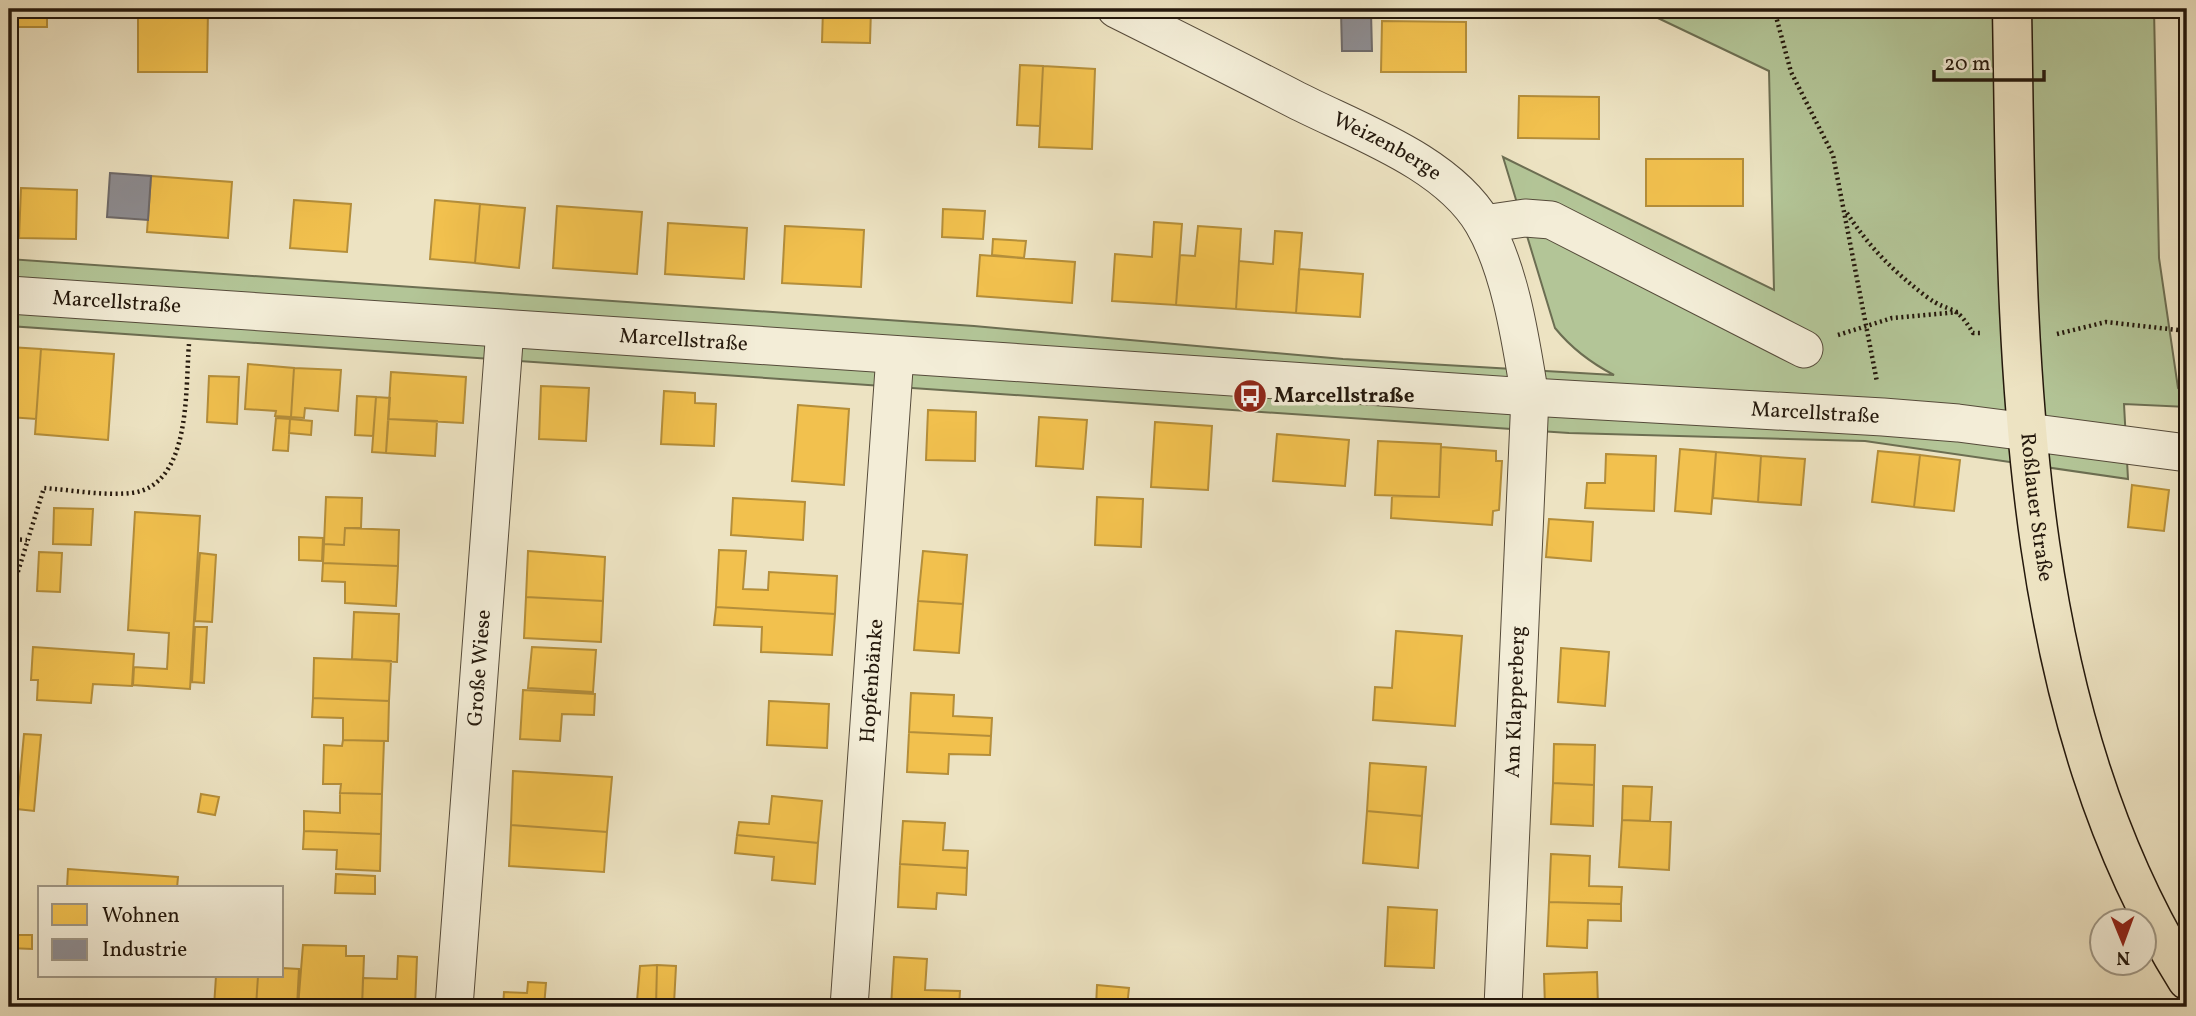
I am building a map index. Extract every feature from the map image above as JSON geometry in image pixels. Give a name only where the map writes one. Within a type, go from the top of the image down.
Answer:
[{"type":"main road","name":"Roßlauer Straße","points":[[2012,9],[2018,323],[2045,566],[2078,722],[2095,780],[2132,873],[2187,981]]},
{"type":"street","name":"Weizenberge","points":[[1116,9],[1409,157],[1462,195],[1484,225],[1501,270],[1520,338],[1530,397]]},
{"type":"street","points":[[1484,225],[1525,218],[1551,220],[1804,349]]},
{"type":"street","name":"Marcellstraße","points":[[9,295],[1530,397],[1884,417],[2187,453]]},
{"type":"street","name":"Große Wiese","points":[[454,1007],[505,329]]},
{"type":"street","name":"Hopfenbänke","points":[[849,1007],[895,355]]},
{"type":"street","name":"Am Klapperberg","points":[[1503,1007],[1530,397]]},
{"type":"path","points":[[1774,9],[1791,72],[1833,155],[1884,417]]},
{"type":"path","points":[[9,648],[15,581],[44,488],[132,493],[154,484],[171,468],[179,449],[192,308]]},
{"type":"path","points":[[1804,349],[1865,324],[1892,318],[1960,312]]},
{"type":"path","points":[[9,539],[27,540]]},
{"type":"green space","points":[[1639,9],[2154,9],[2159,258],[2178,388],[2187,396],[2187,407],[2124,404],[2128,479],[1865,441],[1569,433],[9,326],[9,259],[974,326],[1343,359],[1614,375],[1582,355],[1555,328],[1503,157],[1774,290],[1769,71]]},
{"type":"building: Wohnen","points":[[9,9],[47,9],[47,27],[9,27]]},
{"type":"building: Wohnen","points":[[138,9],[208,9],[207,72],[138,72]]},
{"type":"building: Wohnen","points":[[823,9],[871,9],[870,43],[822,42]]},
{"type":"building: Wohnen","points":[[1382,21],[1466,22],[1466,72],[1381,72]]},
{"type":"building: Wohnen","points":[[1020,65],[1043,66],[1040,126],[1017,125]]},
{"type":"building: Wohnen","points":[[1043,66],[1095,69],[1092,149],[1039,147]]},
{"type":"building: Wohnen","points":[[1519,96],[1599,97],[1599,139],[1518,138]]},
{"type":"building: Wohnen","points":[[1646,159],[1743,159],[1743,206],[1646,206]]},
{"type":"building: Wohnen","points":[[151,176],[232,182],[228,238],[147,232]]},
{"type":"building: Wohnen","points":[[21,188],[77,190],[76,239],[19,238]]},
{"type":"building: Wohnen","points":[[294,200],[351,204],[347,252],[290,248]]},
{"type":"building: Wohnen","points":[[435,200],[480,204],[475,263],[430,259]]},
{"type":"building: Wohnen","points":[[480,204],[525,208],[519,268],[475,263]]},
{"type":"building: Wohnen","points":[[557,206],[642,212],[637,274],[553,268]]},
{"type":"building: Wohnen","points":[[943,209],[985,211],[983,239],[942,237]]},
{"type":"building: Wohnen","points":[[1154,222],[1182,224],[1176,305],[1112,301],[1115,254],[1152,257]]},
{"type":"building: Wohnen","points":[[668,223],[747,228],[744,279],[665,274]]},
{"type":"building: Wohnen","points":[[785,226],[864,230],[861,287],[782,283]]},
{"type":"building: Wohnen","points":[[1198,226],[1241,229],[1236,309],[1176,305],[1180,255],[1195,256]]},
{"type":"building: Wohnen","points":[[1275,231],[1302,233],[1296,313],[1236,309],[1239,261],[1273,264]]},
{"type":"building: Wohnen","points":[[993,239],[1026,241],[1024,258],[992,255]]},
{"type":"building: Wohnen","points":[[980,255],[1075,262],[1072,303],[977,296]]},
{"type":"building: Wohnen","points":[[1299,269],[1363,274],[1360,317],[1296,313]]},
{"type":"building: Wohnen","points":[[9,347],[41,349],[36,419],[9,417]]},
{"type":"building: Wohnen","points":[[41,349],[114,354],[108,440],[35,434]]},
{"type":"building: Wohnen","points":[[248,364],[294,368],[291,417],[275,416],[276,411],[245,409]]},
{"type":"building: Wohnen","points":[[294,368],[341,370],[338,411],[305,408],[304,418],[291,417]]},
{"type":"building: Wohnen","points":[[391,372],[466,377],[463,423],[388,419]]},
{"type":"building: Wohnen","points":[[209,376],[239,377],[237,424],[207,422]]},
{"type":"building: Wohnen","points":[[541,386],[589,388],[586,441],[539,439]]},
{"type":"building: Wohnen","points":[[664,391],[695,393],[695,403],[716,404],[714,446],[661,444]]},
{"type":"building: Wohnen","points":[[357,396],[376,397],[373,436],[355,435]]},
{"type":"building: Wohnen","points":[[376,397],[390,398],[386,453],[372,452]]},
{"type":"building: Wohnen","points":[[798,405],[849,409],[844,485],[792,481]]},
{"type":"building: Wohnen","points":[[928,410],[976,412],[975,461],[926,460]]},
{"type":"building: Wohnen","points":[[1039,417],[1087,420],[1083,469],[1036,466]]},
{"type":"building: Wohnen","points":[[276,418],[290,419],[288,451],[273,450]]},
{"type":"building: Wohnen","points":[[290,419],[312,421],[311,435],[289,433]]},
{"type":"building: Wohnen","points":[[388,419],[437,421],[435,456],[386,453]]},
{"type":"building: Wohnen","points":[[1155,422],[1212,426],[1208,490],[1151,487]]},
{"type":"building: Wohnen","points":[[1277,434],[1349,440],[1345,486],[1273,481]]},
{"type":"building: Wohnen","points":[[1378,441],[1441,444],[1439,497],[1375,495]]},
{"type":"building: Wohnen","points":[[1441,447],[1496,451],[1496,461],[1502,461],[1499,510],[1493,511],[1492,525],[1391,518],[1392,496],[1439,497]]},
{"type":"building: Wohnen","points":[[1680,449],[1716,452],[1711,514],[1675,511]]},
{"type":"building: Wohnen","points":[[1878,451],[1920,455],[1914,507],[1872,502]]},
{"type":"building: Wohnen","points":[[1716,452],[1761,456],[1758,502],[1713,498]]},
{"type":"building: Wohnen","points":[[1606,454],[1656,456],[1654,511],[1585,508],[1587,483],[1605,483]]},
{"type":"building: Wohnen","points":[[1920,455],[1960,460],[1954,511],[1914,507]]},
{"type":"building: Wohnen","points":[[1761,456],[1805,459],[1801,505],[1758,502]]},
{"type":"building: Wohnen","points":[[2132,485],[2169,490],[2164,531],[2128,527]]},
{"type":"building: Wohnen","points":[[326,497],[362,498],[361,528],[345,528],[344,545],[324,544]]},
{"type":"building: Wohnen","points":[[1097,497],[1143,499],[1141,547],[1095,545]]},
{"type":"building: Wohnen","points":[[733,498],[805,502],[803,540],[731,535]]},
{"type":"building: Wohnen","points":[[54,508],[93,509],[91,545],[53,544]]},
{"type":"building: Wohnen","points":[[135,512],[200,516],[190,689],[133,685],[134,667],[167,669],[169,633],[128,630]]},
{"type":"building: Wohnen","points":[[1549,519],[1593,522],[1591,561],[1546,557]]},
{"type":"building: Wohnen","points":[[345,528],[399,530],[398,566],[323,563],[324,544],[344,545]]},
{"type":"building: Wohnen","points":[[299,537],[323,538],[322,561],[299,560]]},
{"type":"building: Wohnen","points":[[719,550],[746,551],[743,589],[768,590],[769,572],[837,576],[835,614],[716,607]]},
{"type":"building: Wohnen","points":[[528,551],[605,557],[603,601],[526,597]]},
{"type":"building: Wohnen","points":[[923,551],[967,555],[963,604],[918,601]]},
{"type":"building: Wohnen","points":[[39,552],[62,553],[60,592],[37,591]]},
{"type":"building: Wohnen","points":[[200,553],[216,555],[212,622],[195,621]]},
{"type":"building: Wohnen","points":[[323,563],[398,566],[396,606],[345,603],[345,582],[322,581]]},
{"type":"building: Wohnen","points":[[526,597],[603,601],[601,642],[524,638]]},
{"type":"building: Wohnen","points":[[918,601],[963,604],[959,653],[914,650]]},
{"type":"building: Wohnen","points":[[716,607],[835,614],[832,655],[761,652],[762,627],[714,625]]},
{"type":"building: Wohnen","points":[[354,612],[399,614],[397,662],[352,659]]},
{"type":"building: Wohnen","points":[[195,627],[207,627],[204,683],[192,682]]},
{"type":"building: Wohnen","points":[[1396,631],[1462,636],[1455,726],[1373,720],[1375,687],[1392,688]]},
{"type":"building: Wohnen","points":[[33,647],[134,654],[132,686],[93,684],[91,703],[37,700],[38,680],[31,680]]},
{"type":"building: Wohnen","points":[[532,647],[596,650],[593,692],[528,688]]},
{"type":"building: Wohnen","points":[[1561,648],[1609,652],[1605,706],[1558,702]]},
{"type":"building: Wohnen","points":[[314,658],[391,661],[389,701],[313,698]]},
{"type":"building: Wohnen","points":[[523,690],[595,694],[594,715],[562,714],[560,741],[520,739]]},
{"type":"building: Wohnen","points":[[911,693],[954,695],[953,716],[992,718],[991,736],[909,732]]},
{"type":"building: Wohnen","points":[[313,698],[389,701],[388,741],[343,740],[343,718],[312,717]]},
{"type":"building: Wohnen","points":[[769,701],[829,704],[827,748],[767,745]]},
{"type":"building: Wohnen","points":[[909,732],[991,736],[990,755],[949,754],[948,774],[907,772]]},
{"type":"building: Wohnen","points":[[24,734],[41,735],[34,811],[17,809]]},
{"type":"building: Wohnen","points":[[343,740],[384,741],[382,794],[340,793],[341,784],[323,784],[324,745],[342,746]]},
{"type":"building: Wohnen","points":[[1554,744],[1595,745],[1594,785],[1553,783]]},
{"type":"building: Wohnen","points":[[1370,763],[1426,767],[1422,816],[1367,811]]},
{"type":"building: Wohnen","points":[[513,771],[612,777],[607,832],[511,825]]},
{"type":"building: Wohnen","points":[[1553,783],[1594,785],[1593,826],[1551,824]]},
{"type":"building: Wohnen","points":[[1623,786],[1652,787],[1650,821],[1622,820]]},
{"type":"building: Wohnen","points":[[340,793],[382,794],[381,834],[304,831],[304,811],[340,813]]},
{"type":"building: Wohnen","points":[[201,794],[219,797],[215,815],[198,812]]},
{"type":"building: Wohnen","points":[[772,796],[822,801],[818,843],[737,835],[739,822],[769,824]]},
{"type":"building: Wohnen","points":[[1367,811],[1422,816],[1418,868],[1363,863]]},
{"type":"building: Wohnen","points":[[1622,820],[1671,822],[1669,870],[1619,867]]},
{"type":"building: Wohnen","points":[[903,821],[945,823],[943,850],[968,851],[967,868],[900,864]]},
{"type":"building: Wohnen","points":[[511,825],[607,832],[604,872],[509,866]]},
{"type":"building: Wohnen","points":[[304,831],[381,834],[380,871],[336,869],[337,850],[303,849]]},
{"type":"building: Wohnen","points":[[737,835],[818,843],[815,884],[772,880],[774,857],[735,853]]},
{"type":"building: Wohnen","points":[[1551,854],[1590,856],[1589,886],[1622,887],[1621,904],[1549,902]]},
{"type":"building: Wohnen","points":[[900,864],[967,868],[966,895],[937,893],[936,909],[898,907]]},
{"type":"building: Wohnen","points":[[68,869],[178,877],[177,886],[67,886]]},
{"type":"building: Wohnen","points":[[336,874],[375,876],[375,894],[335,893]]},
{"type":"building: Wohnen","points":[[1549,902],[1621,904],[1621,921],[1588,920],[1587,948],[1547,946]]},
{"type":"building: Wohnen","points":[[1388,907],[1437,910],[1434,968],[1385,966]]},
{"type":"building: Wohnen","points":[[9,935],[32,935],[32,949],[9,948]]},
{"type":"building: Wohnen","points":[[303,945],[346,946],[346,956],[364,956],[362,1007],[298,1007]]},
{"type":"building: Wohnen","points":[[398,956],[417,957],[415,1007],[362,1007],[363,978],[397,979]]},
{"type":"building: Wohnen","points":[[894,957],[927,959],[925,990],[960,991],[959,1007],[891,1007]]},
{"type":"building: Wohnen","points":[[657,965],[656,1007],[612,1007],[612,1000],[637,1001],[640,966]]},
{"type":"building: Wohnen","points":[[657,965],[676,966],[674,1004],[693,1007],[656,1007]]},
{"type":"building: Wohnen","points":[[284,968],[299,969],[297,1007],[256,1007],[258,978],[284,978]]},
{"type":"building: Wohnen","points":[[1597,972],[1598,1007],[1545,1007],[1544,974]]},
{"type":"building: Wohnen","points":[[216,978],[258,978],[256,1007],[214,1007]]},
{"type":"building: Wohnen","points":[[528,982],[546,983],[544,1007],[503,1007],[504,992],[527,993]]},
{"type":"building: Wohnen","points":[[1097,985],[1129,988],[1127,1007],[1096,1007]]},
{"type":"building: Industrie","points":[[1341,12],[1371,12],[1372,51],[1342,51]]},
{"type":"building: Industrie","points":[[110,173],[151,176],[148,220],[107,217]]},
{"type":"place","name":"Marcellstraße","points":[[1250,396]]}]
